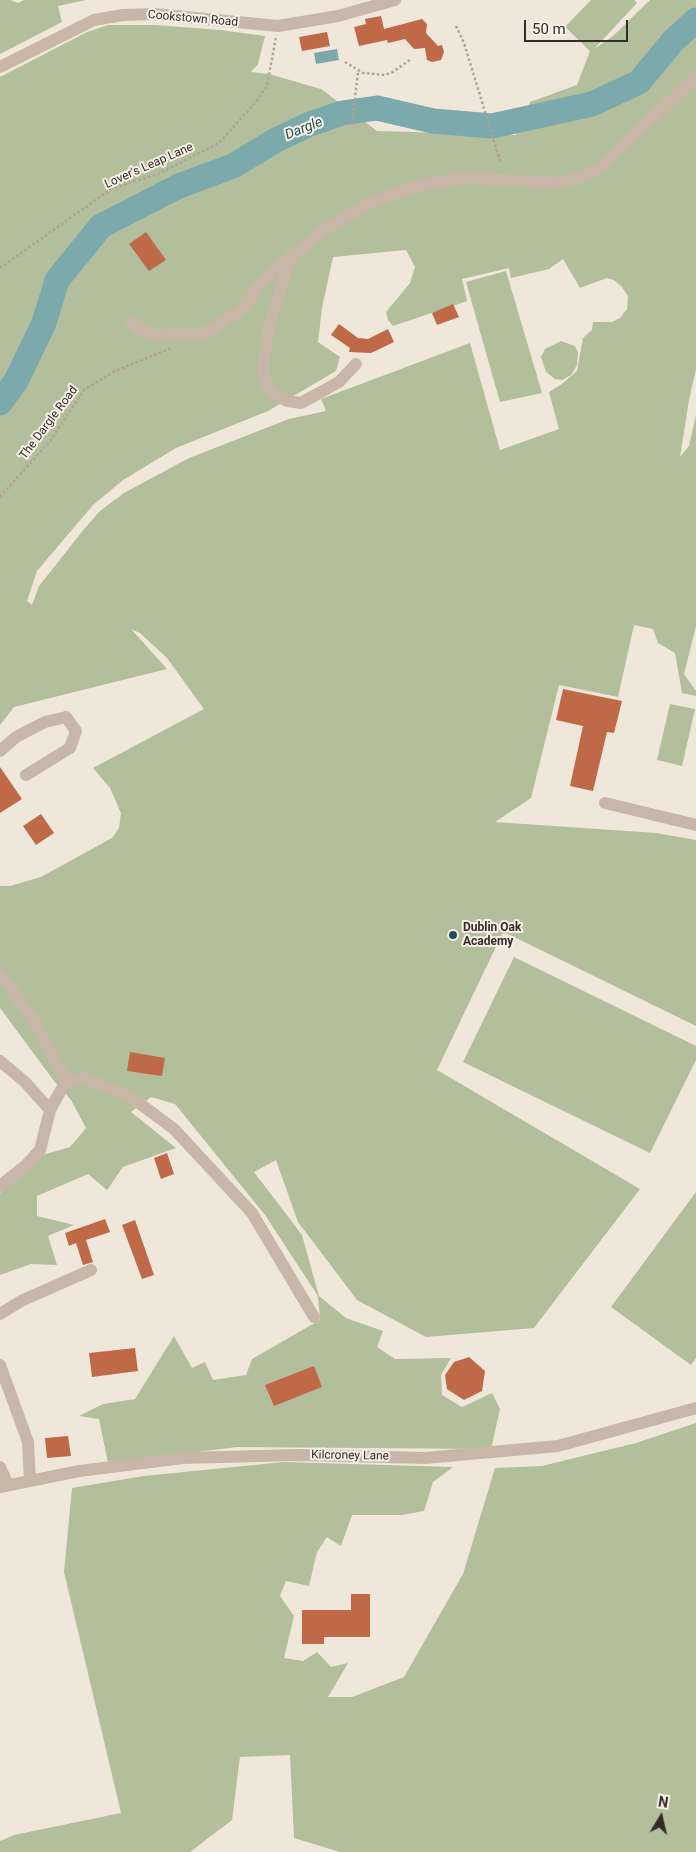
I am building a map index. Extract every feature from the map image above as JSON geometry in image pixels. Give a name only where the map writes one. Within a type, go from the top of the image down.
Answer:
[{"type":"street","name":"Cookstown Road","points":[[0,68],[94,20],[123,14],[155,14],[278,26],[338,16],[395,0]]},
{"type":"street","points":[[131,321],[142,330],[156,335],[203,334],[239,311],[272,272],[327,228],[369,204],[412,187],[463,178],[560,183],[585,176],[603,165],[696,77]]},
{"type":"street","points":[[290,257],[270,324],[263,362],[262,374],[267,384],[274,394],[287,401],[300,403],[339,382],[356,364]]},
{"type":"street","points":[[0,750],[16,736],[45,722],[66,717],[76,731],[70,748],[26,776]]},
{"type":"street","points":[[605,803],[696,825]]},
{"type":"street","points":[[0,974],[33,1019],[66,1081]]},
{"type":"street","points":[[0,1061],[25,1082],[50,1110]]},
{"type":"street","points":[[66,1081],[84,1078],[131,1097],[174,1129],[252,1213],[314,1317]]},
{"type":"street","points":[[0,1186],[25,1166],[40,1150],[50,1110],[66,1081]]},
{"type":"street","points":[[0,1314],[21,1301],[91,1270]]},
{"type":"street","points":[[0,1366],[28,1442],[30,1481]]},
{"type":"street","name":"Kilcroney Lane","points":[[4,1486],[79,1471],[183,1458],[296,1455],[424,1458],[558,1446],[696,1408]]},
{"type":"street","points":[[0,1467],[4,1486]]},
{"type":"path","name":"Lover's Leap Lane","points":[[0,268],[111,189],[158,174],[219,143],[255,103],[267,86],[278,26]]},
{"type":"path","points":[[456,26],[464,43],[501,164]]},
{"type":"path","points":[[345,62],[358,71],[385,75],[393,72],[411,59]]},
{"type":"path","points":[[352,125],[358,71]]},
{"type":"path","name":"The Dargle Road","points":[[0,497],[50,441],[84,390],[113,372],[178,346]]},
{"type":"green space","points":[[0,0],[10,0],[18,3],[24,0],[86,0],[58,6],[62,22],[0,54]]},
{"type":"green space","points":[[591,0],[634,0],[637,3],[594,49],[613,36],[650,0],[696,0],[696,369],[680,457],[689,446],[696,415],[696,626],[684,674],[696,691],[696,696],[682,693],[675,653],[658,643],[653,629],[634,625],[618,697],[559,685],[531,798],[495,822],[656,833],[696,840],[696,1026],[506,933],[502,934],[437,1070],[640,1189],[534,1328],[426,1337],[357,1300],[298,1222],[276,1160],[254,1172],[302,1235],[319,1296],[346,1318],[383,1331],[377,1347],[395,1359],[451,1358],[441,1375],[442,1395],[462,1407],[492,1393],[500,1409],[491,1449],[237,1447],[108,1463],[99,1419],[79,1416],[103,1404],[135,1399],[174,1336],[192,1368],[205,1362],[213,1380],[246,1375],[252,1359],[320,1320],[318,1296],[265,1215],[175,1104],[151,1097],[131,1112],[176,1148],[123,1167],[107,1190],[88,1174],[37,1196],[37,1216],[74,1225],[48,1236],[57,1265],[31,1264],[0,1275],[0,1193],[39,1156],[70,1147],[86,1128],[71,1100],[54,1081],[0,1008],[0,886],[10,886],[41,877],[112,838],[119,828],[121,813],[110,788],[93,768],[204,709],[167,658],[140,633],[131,629],[167,669],[14,707],[0,725],[0,77],[87,32],[108,25],[155,25],[220,30],[265,36],[258,64],[251,72],[269,74],[321,89],[377,131],[516,135],[530,102],[577,85],[590,51],[565,27]],"holes":[[[406,250],[415,267],[410,283],[386,312],[388,320],[393,326],[467,301],[462,279],[509,268],[511,278],[549,269],[563,259],[580,288],[607,278],[614,280],[622,287],[628,296],[627,309],[620,318],[612,322],[593,322],[592,330],[583,338],[577,371],[549,392],[559,429],[500,450],[470,343],[321,399],[326,411],[289,419],[189,458],[124,493],[100,511],[85,528],[39,586],[32,605],[27,601],[37,571],[93,505],[123,480],[176,448],[268,411],[336,371],[340,357],[318,342],[322,308],[333,257]]]},
{"type":"green space","points":[[506,271],[542,393],[500,402],[466,282]]},
{"type":"green space","points":[[561,341],[575,346],[578,353],[577,365],[571,375],[562,380],[555,379],[546,372],[541,357],[545,349]]},
{"type":"green space","points":[[670,704],[695,709],[682,766],[657,760]]},
{"type":"green space","points":[[514,957],[696,1046],[696,1060],[650,1153],[463,1062]]},
{"type":"green space","points":[[696,1192],[696,1358],[691,1365],[611,1307]]},
{"type":"green space","points":[[696,1423],[696,1852],[340,1852],[294,1838],[290,1755],[240,1757],[232,1820],[190,1852],[0,1852],[0,1841],[14,1835],[121,1813],[64,1572],[72,1488],[144,1476],[284,1462],[453,1467],[433,1482],[424,1511],[402,1515],[352,1515],[341,1546],[327,1537],[317,1552],[309,1586],[286,1581],[280,1596],[294,1616],[284,1658],[303,1661],[317,1652],[331,1667],[348,1663],[328,1697],[352,1697],[404,1677],[463,1574],[495,1468],[542,1466],[636,1443]]},
{"type":"water","points":[[337,49],[339,60],[316,64],[314,53]]},
{"type":"building","points":[[381,16],[384,29],[422,19],[427,24],[426,33],[438,46],[442,45],[444,52],[441,60],[432,62],[427,60],[425,48],[414,49],[405,39],[388,43],[387,40],[359,46],[354,27],[366,24],[365,19]]},
{"type":"building","points":[[327,32],[330,46],[302,51],[299,37]]},
{"type":"building","points":[[146,232],[166,260],[149,271],[129,244]]},
{"type":"building","points":[[453,304],[459,317],[437,325],[432,313]]},
{"type":"building","points":[[339,324],[358,338],[368,339],[388,329],[394,342],[371,353],[349,352],[350,348],[331,335]]},
{"type":"building","points":[[563,689],[622,701],[614,733],[607,732],[593,791],[570,786],[583,726],[556,720]]},
{"type":"building","points":[[0,767],[22,799],[0,813]]},
{"type":"building","points":[[41,814],[54,833],[36,845],[23,826]]},
{"type":"building","points":[[130,1052],[165,1058],[162,1076],[127,1071]]},
{"type":"building","points":[[167,1153],[174,1174],[161,1179],[154,1158]]},
{"type":"building","points":[[105,1219],[110,1232],[86,1240],[93,1262],[83,1265],[76,1243],[69,1246],[65,1233]]},
{"type":"building","points":[[135,1220],[154,1275],[142,1279],[122,1225]]},
{"type":"building","points":[[135,1348],[138,1371],[92,1377],[89,1353]]},
{"type":"building","points":[[469,1357],[485,1371],[482,1391],[464,1400],[447,1389],[445,1375],[454,1362]]},
{"type":"building","points":[[314,1366],[322,1387],[274,1406],[265,1385]]},
{"type":"building","points":[[68,1436],[71,1456],[47,1458],[45,1438]]},
{"type":"building","points":[[351,1594],[370,1594],[370,1637],[324,1637],[324,1644],[302,1644],[302,1610],[351,1610]]},
{"type":"waterway","name":"Dargle","points":[[0,403],[16,381],[44,323],[57,280],[101,226],[179,186],[233,166],[276,140],[310,124],[342,113],[377,108],[433,121],[492,126],[592,104],[639,82],[673,41],[696,20]]},
{"type":"place","name":"Dublin Oak Academy","points":[[453,935]]}]
